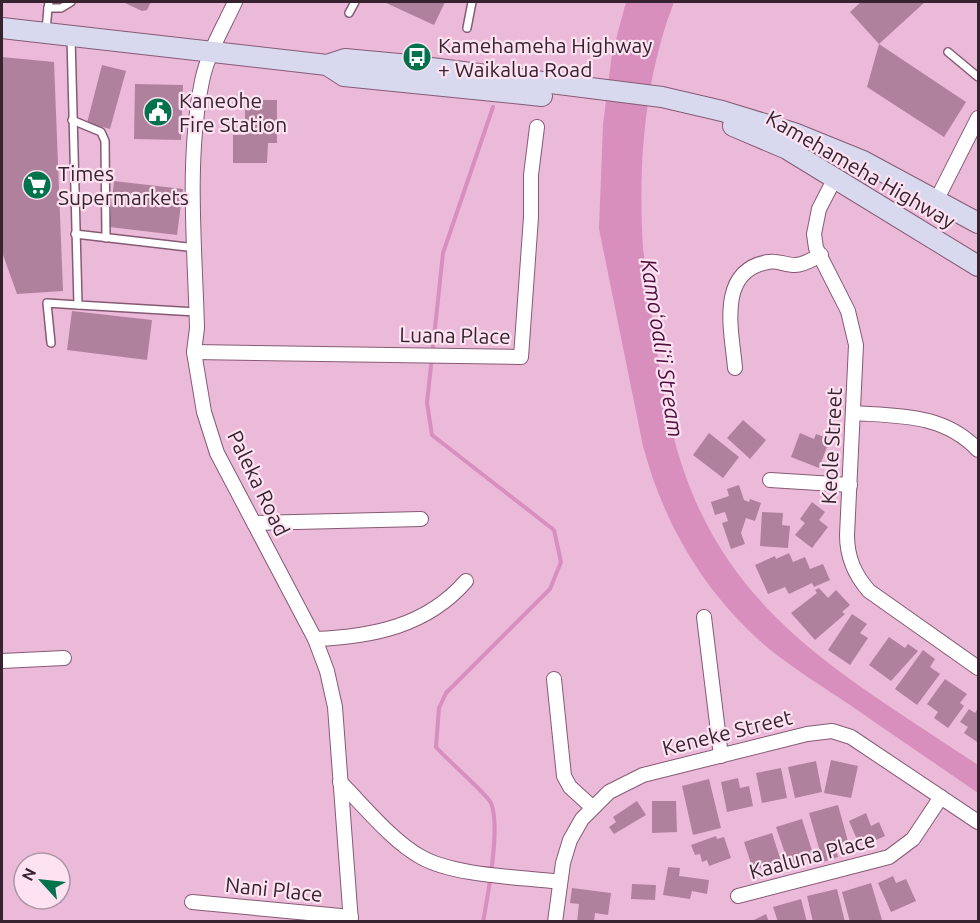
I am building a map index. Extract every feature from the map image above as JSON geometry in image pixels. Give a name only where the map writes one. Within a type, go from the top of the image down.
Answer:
[{"type":"main road","name":"Kamehameha Highway","points":[[2,28],[71,34],[327,65],[345,59],[399,64],[598,96],[658,103],[758,121],[852,157],[937,199],[978,223]]},
{"type":"main road","name":"Kamehameha Highway","points":[[658,103],[748,131],[787,149],[978,266]]},
{"type":"main road","points":[[835,178],[852,157]]},
{"type":"street","name":"Paleka Road","points":[[236,2],[211,51],[202,82],[197,135],[194,352],[204,412],[217,453],[315,639],[332,689],[351,919]]},
{"type":"street","points":[[937,199],[978,118]]},
{"type":"street","name":"Luana Place","points":[[194,352],[441,358],[520,357],[531,217],[531,175],[537,127]]},
{"type":"street","name":"Keole Street","points":[[835,178],[814,226],[816,248],[848,311],[854,332],[857,358],[847,544],[852,564],[861,583],[877,598],[978,668]]},
{"type":"street","points":[[735,368],[730,306],[738,281],[749,269],[764,262],[799,264],[821,255]]},
{"type":"street","points":[[854,414],[934,421],[963,435],[978,450]]},
{"type":"street","points":[[770,480],[850,484]]},
{"type":"street","points":[[254,523],[422,519]]},
{"type":"street","points":[[315,639],[378,632],[418,619],[450,599],[466,581]]},
{"type":"street","points":[[704,617],[721,756]]},
{"type":"street","points":[[2,662],[64,658]]},
{"type":"street","points":[[554,679],[562,770],[570,787],[592,807]]},
{"type":"street","name":"Keneke Street","points":[[555,921],[560,882],[570,840],[592,807],[609,792],[631,779],[815,732],[841,733],[861,743],[978,822]]},
{"type":"street","points":[[340,782],[419,856],[446,868],[560,882]]},
{"type":"street","name":"Kaaluna Place","points":[[738,896],[889,857],[913,839],[941,797]]},
{"type":"street","name":"Nani Place","points":[[192,902],[351,919]]},
{"type":"lane","points":[[46,33],[49,5],[61,8],[71,2]]},
{"type":"lane","points":[[349,14],[355,2]]},
{"type":"lane","points":[[467,28],[472,2]]},
{"type":"lane","points":[[71,34],[78,305]]},
{"type":"lane","points":[[948,52],[978,77]]},
{"type":"lane","points":[[72,120],[101,132],[105,141],[105,238]]},
{"type":"lane","points":[[75,234],[196,248]]},
{"type":"lane","points":[[51,343],[47,303],[196,312]]},
{"type":"shaded area","points":[[626,2],[674,2],[656,62],[645,124],[642,186],[643,249],[669,419],[696,501],[723,552],[755,595],[793,634],[835,668],[978,765],[978,793],[798,671],[768,648],[745,627],[706,581],[675,530],[652,475],[643,446],[599,229],[603,124],[612,54]]},
{"type":"building","points":[[123,2],[151,2],[147,10],[142,11]]},
{"type":"building","points":[[384,2],[445,2],[434,25]]},
{"type":"building","points":[[861,2],[925,2],[879,44],[850,12]]},
{"type":"building","points":[[879,44],[966,102],[944,137],[867,87]]},
{"type":"building","points":[[2,57],[54,62],[63,291],[17,294],[2,252]]},
{"type":"building","points":[[102,65],[126,71],[110,129],[87,123]]},
{"type":"building","name":"Kaneohe Fire Station","points":[[135,84],[183,85],[181,140],[134,139]]},
{"type":"building","points":[[245,100],[277,100],[277,143],[268,143],[267,163],[233,163],[233,135],[245,135]]},
{"type":"building","points":[[114,181],[183,189],[177,235],[109,227]]},
{"type":"building","points":[[72,311],[152,320],[147,360],[67,350]]},
{"type":"building","points":[[743,420],[766,440],[750,459],[727,438]]},
{"type":"building","points":[[709,433],[739,457],[723,478],[693,455]]},
{"type":"building","points":[[800,433],[814,439],[816,434],[830,439],[819,468],[791,457]]},
{"type":"building","points":[[739,485],[744,500],[749,502],[750,499],[761,503],[755,521],[746,518],[741,533],[745,544],[731,549],[722,523],[728,521],[725,512],[715,515],[711,502],[729,496],[727,489]]},
{"type":"building","points":[[812,502],[825,512],[819,520],[828,527],[812,548],[795,535],[805,523],[800,519]]},
{"type":"building","points":[[762,512],[783,513],[782,525],[790,526],[788,548],[760,546]]},
{"type":"building","points":[[789,553],[793,562],[805,557],[810,569],[823,564],[830,580],[814,587],[812,583],[789,594],[785,587],[768,594],[755,565],[775,556],[776,559]]},
{"type":"building","points":[[819,588],[828,598],[836,590],[850,605],[842,612],[845,614],[815,640],[791,613],[817,593],[815,590]]},
{"type":"building","points":[[852,614],[867,624],[860,633],[868,638],[850,665],[828,650]]},
{"type":"building","points":[[889,637],[905,648],[908,644],[918,651],[891,681],[869,665]]},
{"type":"building","points":[[923,650],[935,659],[930,667],[940,674],[917,705],[895,689]]},
{"type":"building","points":[[945,679],[967,694],[960,703],[964,706],[948,728],[934,718],[938,712],[927,704]]},
{"type":"building","points":[[978,708],[977,742],[964,733],[968,727],[960,722],[969,709],[975,713]]},
{"type":"building","points":[[831,760],[858,766],[851,798],[824,793]]},
{"type":"building","points":[[816,761],[822,792],[795,798],[788,767]]},
{"type":"building","points":[[781,768],[787,798],[762,803],[756,773]]},
{"type":"building","points":[[738,778],[740,788],[749,786],[753,806],[727,812],[721,782]]},
{"type":"building","points":[[709,779],[721,828],[693,835],[682,786]]},
{"type":"building","points":[[637,801],[646,815],[614,834],[609,827],[616,822],[613,817]]},
{"type":"building","points":[[652,801],[676,801],[677,832],[652,833]]},
{"type":"building","points":[[838,805],[849,845],[836,849],[838,857],[823,862],[809,813]]},
{"type":"building","points":[[866,813],[871,826],[879,822],[885,836],[865,845],[864,842],[859,844],[849,821]]},
{"type":"building","points":[[802,819],[814,857],[789,865],[776,827]]},
{"type":"building","points":[[772,833],[781,861],[753,870],[744,842]]},
{"type":"building","points":[[716,836],[717,839],[724,837],[731,858],[709,866],[707,860],[702,862],[700,854],[695,855],[691,845]]},
{"type":"building","points":[[668,867],[680,868],[679,876],[709,880],[707,894],[692,891],[690,899],[663,895]]},
{"type":"building","points":[[893,876],[896,883],[906,879],[916,901],[891,912],[878,883]]},
{"type":"building","points":[[871,883],[882,920],[850,922],[842,892]]},
{"type":"building","points":[[632,884],[656,885],[655,900],[631,899]]},
{"type":"building","points":[[572,888],[611,893],[608,915],[595,913],[594,922],[577,922],[579,904],[570,903]]},
{"type":"building","points":[[837,889],[845,922],[813,922],[807,896]]},
{"type":"building","points":[[801,899],[807,922],[778,922],[773,907]]},
{"type":"building","points":[[766,914],[769,922],[750,922]]},
{"type":"waterway","points":[[483,922],[493,861],[494,814],[488,799],[436,747],[439,708],[446,693],[550,589],[561,562],[554,530],[432,435],[427,403],[443,253],[493,107]]},
{"type":"place","name":"Kamehameha Highway + Waikalua Road","points":[[417,57]]},
{"type":"place","name":"Kaneohe Fire Station","points":[[158,112]]},
{"type":"place","name":"Times Supermarkets","points":[[37,185]]},
{"type":"water label","name":"Kamoʻoaliʻi Stream","points":[[663,348]]}]
